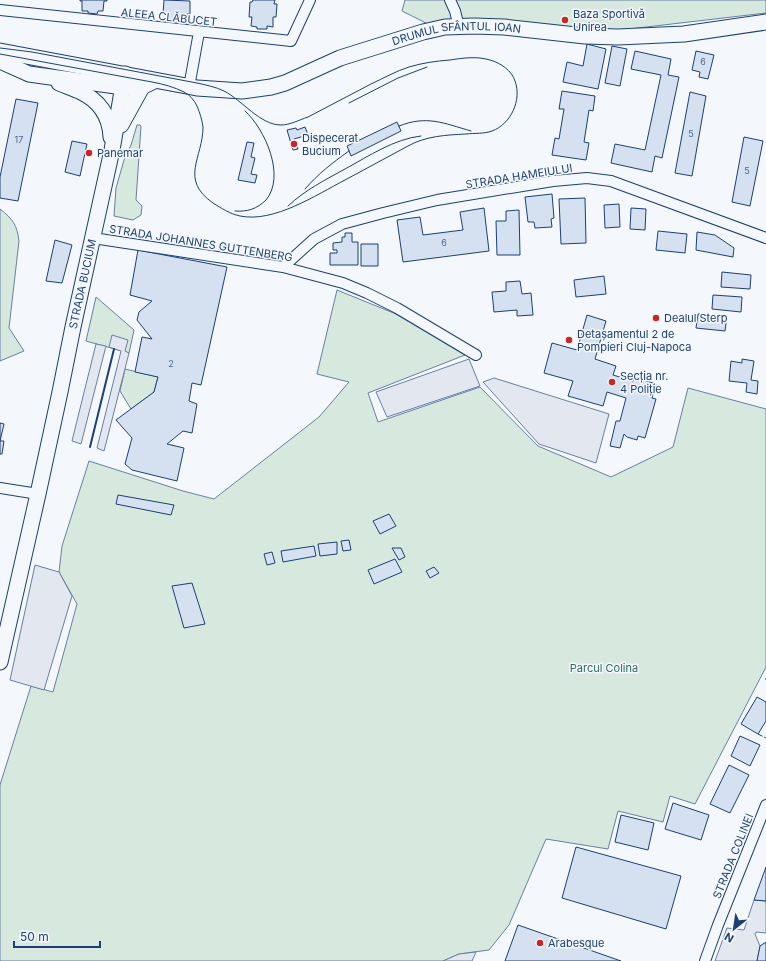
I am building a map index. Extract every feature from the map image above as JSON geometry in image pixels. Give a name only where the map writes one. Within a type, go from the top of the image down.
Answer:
[{"type":"main road","name":"DRUMUL SFÂNTUL IOAN","points":[[124,81],[156,80],[189,87],[242,91],[271,87],[290,81],[340,58],[381,44],[445,27],[504,27],[585,36],[618,37],[684,34],[766,22]]},
{"type":"main road","points":[[0,51],[124,81],[142,87]]},
{"type":"main road","points":[[0,61],[29,74],[124,81]]},
{"type":"main road","points":[[44,75],[80,91],[100,104],[107,116],[111,132],[112,150]]},
{"type":"main road","points":[[112,150],[122,123],[142,87],[156,80]]},
{"type":"main road","name":"STRADA BUCIUM","points":[[0,662],[4,630],[38,494],[112,150],[124,81]]},
{"type":"street","name":"ALEEA CLĂBUCET","points":[[0,10],[291,41],[310,0]]},
{"type":"street","points":[[450,0],[459,26]]},
{"type":"street","points":[[189,87],[199,32]]},
{"type":"street","name":"STRADA HAMEIULUI","points":[[283,267],[314,239],[342,224],[437,200],[553,181],[587,178],[611,181],[766,238]]},
{"type":"street","name":"STRADA JOHANNES GUTTENBERG","points":[[93,238],[283,267],[343,283],[397,308],[476,355]]},
{"type":"street","points":[[0,488],[38,494]]},
{"type":"street","name":"STRADA COLINEI","points":[[705,961],[766,805]]},
{"type":"green space","name":"Baza Sportivă Unirea","points":[[405,0],[766,0],[766,13],[629,29],[532,35],[434,27],[402,11]]},
{"type":"green space","points":[[137,125],[141,126],[136,200],[142,206],[141,215],[133,220],[114,216],[116,188],[124,160],[131,145]]},
{"type":"green space","points":[[0,209],[14,223],[18,235],[19,241],[9,328],[24,351],[0,361]]},
{"type":"green space","name":"Parcul Colina","points":[[337,290],[396,314],[465,355],[368,393],[378,422],[480,387],[538,446],[611,477],[673,447],[688,388],[766,409],[766,667],[695,804],[670,796],[663,822],[618,811],[608,849],[546,839],[509,925],[489,950],[459,954],[443,961],[0,961],[0,785],[31,686],[53,692],[77,604],[59,572],[62,546],[89,461],[183,491],[214,499],[319,417],[349,382],[317,374]]},
{"type":"green space","points":[[96,297],[134,330],[129,353],[86,341]]},
{"type":"green space","points":[[125,369],[158,377],[154,392],[131,409],[120,391]]},
{"type":"shaded area","points":[[112,335],[128,340],[125,351],[129,353],[104,451],[97,448],[121,351],[109,347]]},
{"type":"shaded area","points":[[96,344],[106,346],[81,444],[72,441]]},
{"type":"shaded area","points":[[469,359],[480,386],[387,417],[376,392]]},
{"type":"shaded area","points":[[494,378],[609,414],[596,463],[539,444],[483,382]]},
{"type":"shaded area","points":[[35,565],[59,572],[72,596],[44,690],[10,680]]},
{"type":"shaded area","points":[[754,900],[766,901],[766,933],[756,932],[755,934],[760,946],[757,961],[715,961],[727,928],[744,930]]},
{"type":"shaded area","points":[[476,952],[472,961],[443,961],[459,954]]},
{"type":"building","points":[[80,0],[107,1],[104,1],[103,11],[98,11],[97,14],[82,11],[82,1]]},
{"type":"building","points":[[164,0],[190,1],[190,14],[187,14],[186,24],[180,23],[180,26],[165,23],[165,14],[163,14]]},
{"type":"building","points":[[253,0],[275,0],[274,4],[277,4],[276,17],[273,17],[273,27],[267,26],[267,29],[257,29],[257,27],[251,26],[252,17],[249,17],[250,2]]},
{"type":"building","points":[[587,44],[606,49],[598,89],[563,82],[567,62],[583,66]]},
{"type":"building","points":[[612,46],[627,49],[620,86],[605,83]]},
{"type":"building","points":[[635,51],[671,59],[668,75],[679,77],[662,158],[655,156],[652,172],[611,163],[615,144],[645,150],[661,75],[631,69]]},
{"type":"building","points":[[696,51],[714,55],[708,79],[699,77],[700,72],[692,70]]},
{"type":"building","points":[[562,91],[595,96],[593,111],[589,110],[584,142],[589,143],[586,160],[552,155],[555,138],[559,139],[564,109],[559,109]]},
{"type":"building","points":[[690,92],[706,96],[692,176],[675,173]]},
{"type":"building","points":[[16,99],[38,103],[18,201],[0,198],[0,177]]},
{"type":"building","points":[[397,122],[401,131],[351,156],[347,146]]},
{"type":"building","name":"Dispecerat Bucium","points":[[305,127],[308,135],[294,139],[298,149],[293,150],[287,130],[296,128],[297,130]]},
{"type":"building","points":[[744,137],[763,141],[750,206],[732,202]]},
{"type":"building","points":[[72,141],[87,144],[80,176],[65,172]]},
{"type":"building","points":[[247,142],[254,143],[251,157],[255,158],[251,174],[257,175],[255,183],[238,180]]},
{"type":"building","points":[[552,194],[554,218],[551,219],[552,227],[535,228],[534,222],[528,222],[525,197]]},
{"type":"building","points":[[585,198],[586,243],[561,244],[559,199]]},
{"type":"building","points":[[619,204],[620,227],[605,228],[604,205]]},
{"type":"building","points":[[484,208],[489,251],[403,262],[397,220],[420,217],[423,235],[463,230],[460,212]]},
{"type":"building","points":[[631,208],[646,209],[645,230],[630,229]]},
{"type":"building","points":[[519,210],[520,255],[497,255],[496,221],[506,221],[506,211]]},
{"type":"building","points":[[658,231],[687,234],[685,253],[656,250]]},
{"type":"building","points":[[697,232],[715,235],[734,248],[733,257],[696,250]]},
{"type":"building","points":[[345,233],[352,233],[352,242],[358,242],[358,265],[330,265],[330,253],[337,253],[337,250],[333,250],[333,243],[342,242],[342,237],[345,237]]},
{"type":"building","points":[[55,240],[72,245],[62,283],[46,281]]},
{"type":"building","points":[[361,244],[378,244],[378,266],[361,266]]},
{"type":"building","points":[[138,250],[227,267],[201,385],[192,383],[189,401],[197,404],[192,433],[183,431],[167,444],[184,448],[177,481],[132,470],[125,464],[132,438],[116,420],[154,392],[158,377],[135,372],[142,337],[152,339],[137,320],[139,312],[152,301],[130,295]]},
{"type":"building","points":[[722,272],[751,275],[750,289],[721,287]]},
{"type":"building","points":[[604,276],[606,294],[576,297],[574,280]]},
{"type":"building","points":[[520,281],[522,294],[531,293],[533,315],[517,316],[517,310],[494,312],[492,292],[506,291],[506,282]]},
{"type":"building","points":[[713,295],[742,297],[741,312],[712,309]]},
{"type":"building","points":[[698,314],[727,316],[725,331],[696,328]]},
{"type":"building","name":"Secția nr. 4 Poliție","points":[[587,315],[606,321],[595,359],[616,366],[613,375],[633,381],[635,377],[656,384],[652,398],[656,399],[645,438],[638,436],[637,440],[627,437],[624,434],[620,448],[610,446],[616,421],[620,421],[626,398],[607,392],[603,406],[568,396],[573,381],[544,373],[552,343],[577,350]]},
{"type":"building","points":[[742,359],[754,361],[751,380],[758,381],[757,394],[746,392],[747,383],[729,381],[731,361],[742,363]]},
{"type":"building","points":[[0,423],[4,424],[0,441]]},
{"type":"building","points":[[0,441],[4,441],[2,454],[0,454]]},
{"type":"building","points":[[118,495],[174,505],[171,515],[116,504]]},
{"type":"building","points":[[389,514],[396,526],[380,534],[373,521]]},
{"type":"building","points":[[349,540],[351,550],[343,551],[341,541]]},
{"type":"building","points":[[337,542],[337,554],[320,556],[318,544]]},
{"type":"building","points":[[314,546],[316,556],[283,562],[281,551]]},
{"type":"building","points":[[392,548],[401,548],[405,557],[399,560]]},
{"type":"building","points":[[272,552],[275,563],[267,565],[264,554]]},
{"type":"building","points":[[395,559],[402,572],[374,584],[368,570]]},
{"type":"building","points":[[434,567],[439,573],[430,578],[426,571]]},
{"type":"building","points":[[192,583],[205,624],[184,628],[172,586]]},
{"type":"building","points":[[757,697],[766,702],[766,721],[758,734],[741,724]]},
{"type":"building","points":[[740,736],[760,745],[750,766],[731,756]]},
{"type":"building","points":[[729,765],[749,775],[730,813],[710,804]]},
{"type":"building","points":[[673,803],[709,815],[701,840],[665,829]]},
{"type":"building","points":[[621,815],[654,823],[648,850],[615,842]]},
{"type":"building","points":[[576,847],[681,876],[666,929],[562,898]]},
{"type":"building","points":[[766,867],[766,901],[754,900]]},
{"type":"building","name":"Arabesque","points":[[518,925],[621,961],[505,961]]},
{"type":"building","points":[[766,942],[766,961],[757,961],[760,946]]},
{"type":"tram line","points":[[0,48],[32,52],[211,86],[231,95],[258,117],[273,124],[281,125],[308,117],[399,70],[419,64],[440,61],[465,58],[494,61],[506,68],[514,77],[517,88],[517,96],[513,110],[505,123],[499,128],[483,133],[444,136],[422,140],[408,146],[308,200],[281,212],[253,217],[240,216],[222,209],[213,203],[203,194],[197,185],[195,168],[203,127],[197,106],[192,98],[186,93],[172,87],[156,83],[0,54]]},
{"type":"tram line","points":[[349,103],[398,78],[427,67]]},
{"type":"tram line","points":[[235,211],[252,209],[263,203],[272,190],[274,178],[273,166],[266,141],[260,129],[245,111]]},
{"type":"tram line","points":[[399,126],[418,121],[435,121],[471,131]]},
{"type":"tram line","points":[[288,206],[315,186],[372,154],[391,144],[421,136]]},
{"type":"tram line","points":[[305,189],[315,178],[349,151]]},
{"type":"fence","points":[[758,734],[766,738]]},
{"type":"wall","points":[[90,447],[114,349]]},
{"type":"place","name":"Baza Sportivă Unirea","points":[[565,20]]},
{"type":"place","name":"Dispecerat Bucium","points":[[294,144]]},
{"type":"place","name":"Panemar","points":[[89,153]]},
{"type":"place","name":"Dealul Sterp","points":[[656,318]]},
{"type":"place","name":"Detașamentul 2 de Pompieri Cluj-Napoca","points":[[569,340]]},
{"type":"place","name":"Secția nr. 4 Poliție","points":[[612,382]]},
{"type":"place","name":"Arabesque","points":[[540,943]]}]
